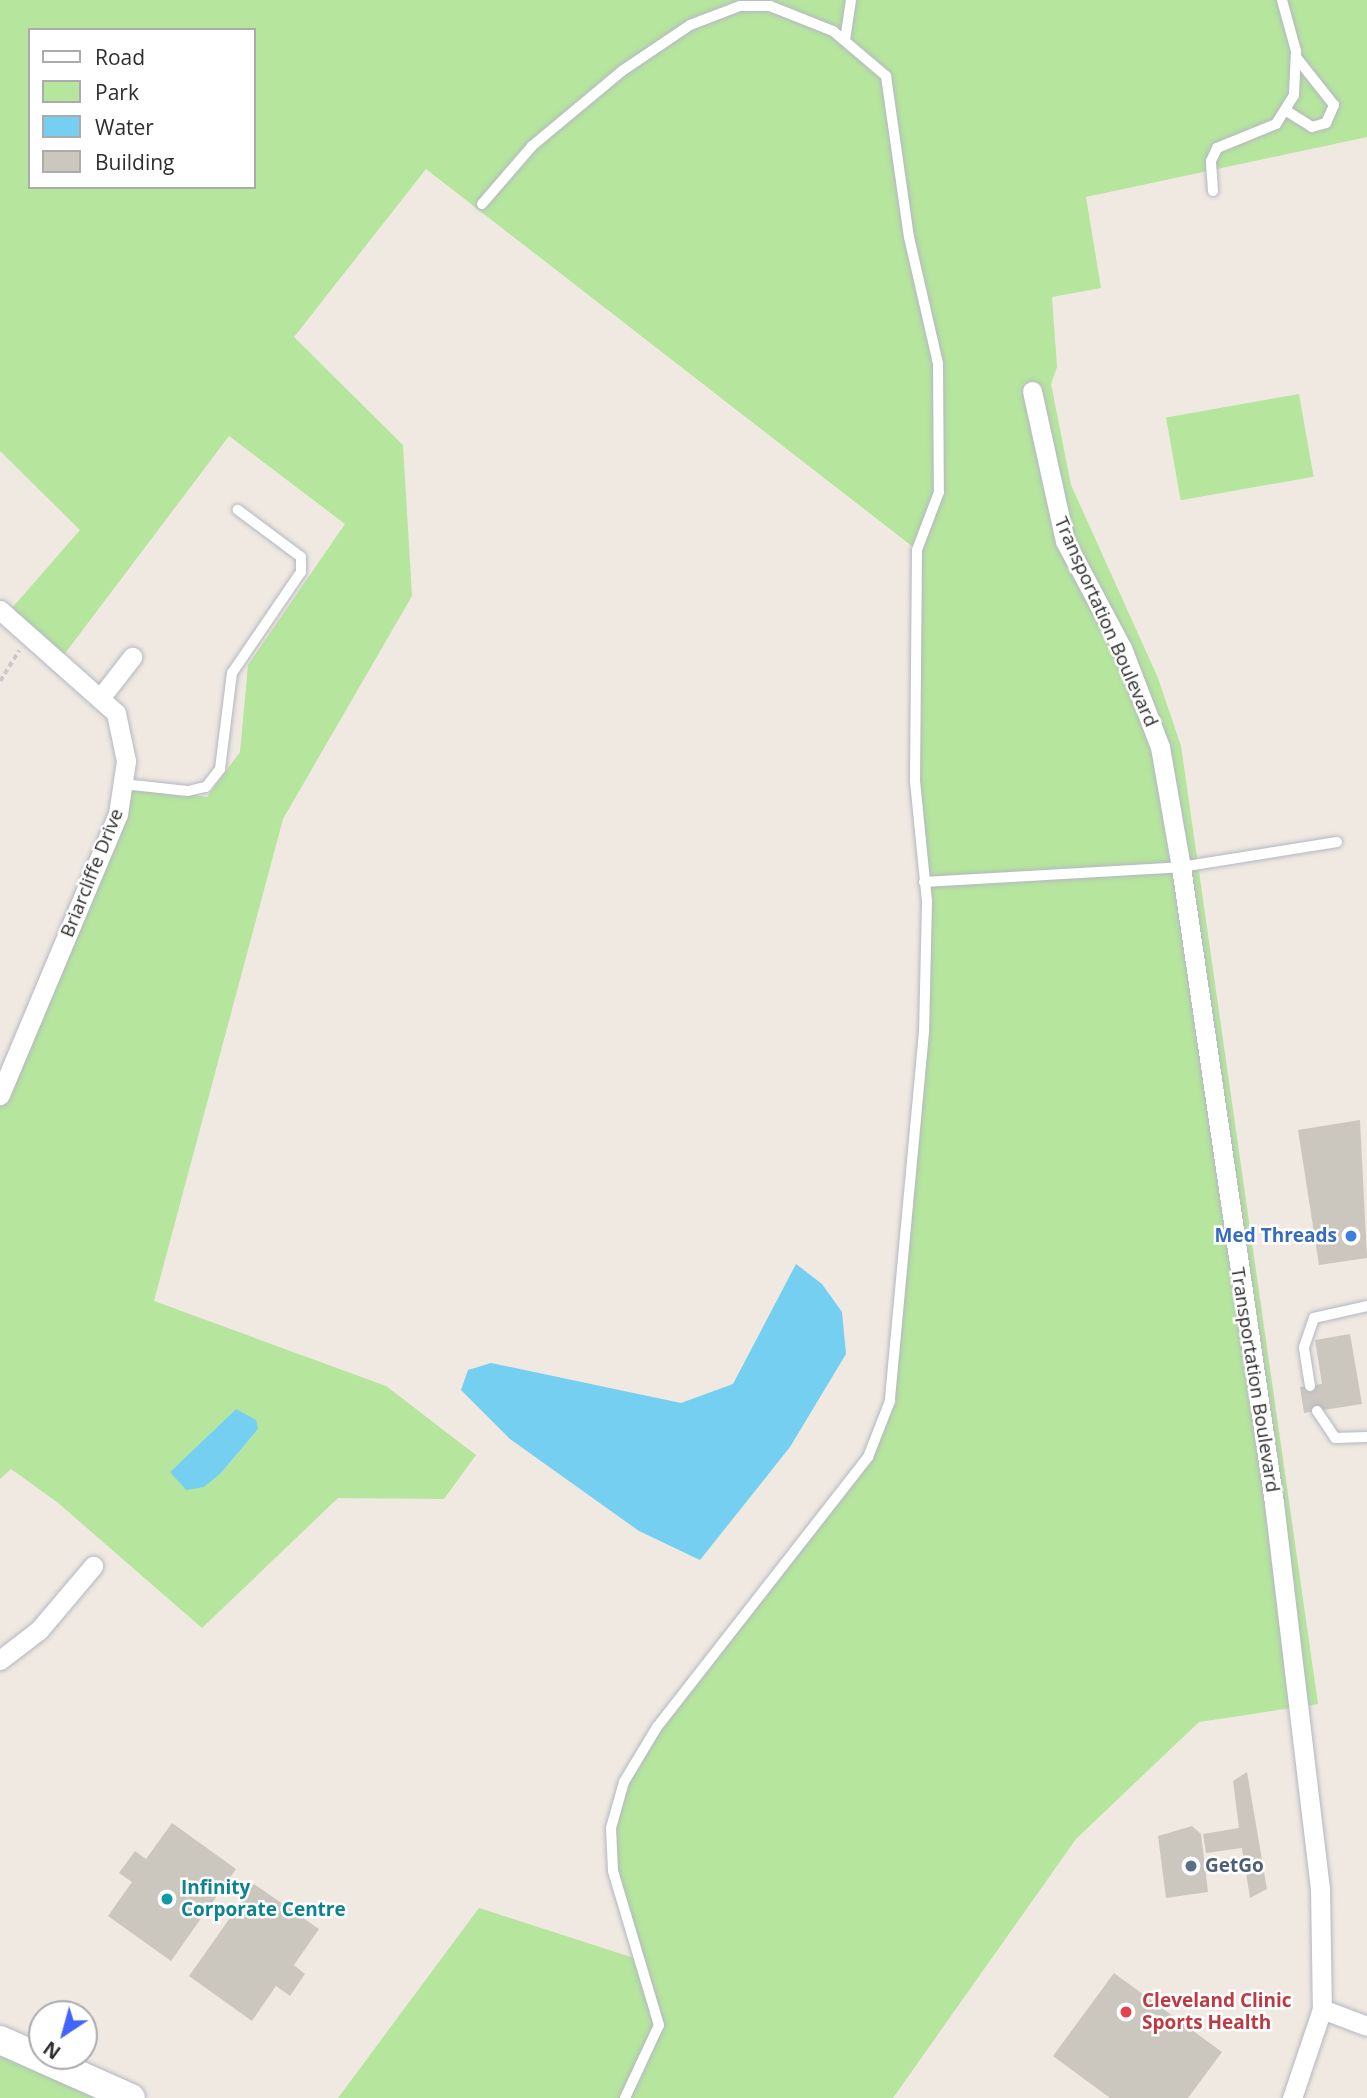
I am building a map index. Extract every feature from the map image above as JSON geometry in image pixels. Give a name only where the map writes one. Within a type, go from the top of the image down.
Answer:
[{"type":"street","name":"Transportation Boulevard","points":[[1032,391],[1065,541],[1122,648],[1160,747],[1181,867],[1274,1503],[1320,1888],[1322,2009],[1292,2098]]},
{"type":"street","name":"Briarcliffe Drive","points":[[0,610],[116,713],[126,761],[118,814],[0,1095]]},
{"type":"street","points":[[101,697],[132,657]]},
{"type":"street","points":[[0,1660],[39,1630],[93,1566]]},
{"type":"street","points":[[1322,2009],[1367,2026]]},
{"type":"street","points":[[0,2040],[131,2098]]},
{"type":"lane","points":[[845,40],[851,0]]},
{"type":"lane","points":[[1213,191],[1211,161],[1217,148],[1276,124],[1294,95],[1296,57],[1282,0]]},
{"type":"lane","points":[[482,204],[532,146],[622,71],[690,25],[740,6],[767,3],[845,40],[886,76],[909,237],[938,364],[939,492],[918,550],[915,781],[924,882],[924,1032],[890,1401],[868,1457],[657,1727],[624,1782],[611,1828],[612,1871],[659,2025],[625,2098]]},
{"type":"lane","points":[[1284,110],[1312,127],[1326,123],[1334,105],[1296,57]]},
{"type":"lane","points":[[122,784],[188,791],[206,787],[220,769],[232,673],[301,572],[301,557],[238,510]]},
{"type":"lane","points":[[924,882],[1181,867],[1337,842]]},
{"type":"lane","points":[[1310,1386],[1304,1347],[1314,1318],[1367,1306]]},
{"type":"lane","points":[[1317,1411],[1335,1438],[1367,1437]]},
{"type":"path","points":[[0,681],[19,650]]},
{"type":"green space","points":[[0,0],[1367,0],[1367,137],[1086,197],[1101,288],[1052,297],[1057,367],[1051,384],[1071,485],[1158,678],[1181,746],[1318,1704],[1199,1722],[1076,1839],[893,2098],[338,2098],[479,1908],[640,1960],[623,1911],[611,1828],[624,1782],[657,1727],[868,1457],[890,1401],[924,1032],[917,550],[426,169],[294,337],[403,445],[412,596],[283,819],[154,1301],[386,1386],[476,1455],[444,1499],[338,1498],[202,1628],[57,1502],[11,1469],[0,1479],[0,1095],[123,784],[207,797],[240,752],[248,665],[345,524],[229,436],[60,660],[6,615],[80,530],[0,451]],"holes":[[[236,1409],[258,1429],[221,1473],[170,1472]]]},
{"type":"green space","points":[[1299,394],[1314,477],[1181,500],[1166,417]]},
{"type":"green space","points":[[0,2040],[28,2052],[28,2070],[68,2070],[131,2098],[0,2098]]},
{"type":"water","points":[[796,1264],[822,1284],[842,1312],[846,1354],[790,1447],[700,1560],[639,1531],[510,1439],[461,1390],[468,1370],[491,1363],[681,1403],[733,1384]]},
{"type":"water","points":[[236,1409],[256,1420],[258,1429],[221,1473],[204,1487],[186,1490],[170,1472]]},
{"type":"building","points":[[1360,1120],[1367,1258],[1319,1265],[1298,1130]]},
{"type":"building","points":[[1350,1334],[1362,1404],[1304,1413],[1300,1387],[1322,1384],[1315,1340]]},
{"type":"building","points":[[1247,1772],[1267,1889],[1250,1898],[1242,1848],[1206,1853],[1203,1834],[1239,1828],[1233,1781]]},
{"type":"building","name":"Infinity Corporate Centre","points":[[172,1823],[236,1869],[171,1961],[108,1916],[132,1882],[119,1873],[135,1851],[146,1859]]},
{"type":"building","points":[[1192,1826],[1201,1834],[1208,1892],[1166,1898],[1158,1836]]},
{"type":"building","name":"Infinity Corporate Centre","points":[[254,1884],[319,1929],[294,1965],[305,1974],[290,1996],[276,1986],[252,2021],[189,1976]]},
{"type":"building","name":"Cleveland Clinic Sports Health","points":[[1114,1973],[1222,2052],[1188,2098],[1110,2098],[1053,2056]]},
{"type":"place","name":"Med Threads","points":[[1351,1236]]},
{"type":"place","name":"GetGo","points":[[1191,1866]]},
{"type":"place","name":"Infinity Corporate Centre","points":[[167,1899]]},
{"type":"place","name":"Cleveland Clinic Sports Health","points":[[1126,2012]]}]
